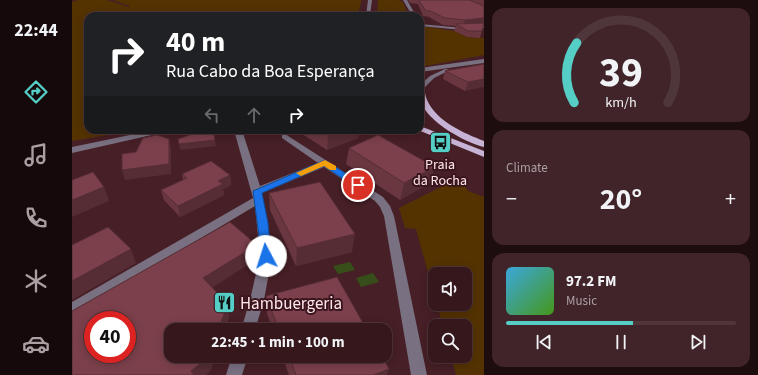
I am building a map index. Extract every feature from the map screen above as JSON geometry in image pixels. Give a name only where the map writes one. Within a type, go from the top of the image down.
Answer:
[{"type":"main road","points":[[424,98],[428,108],[441,121],[462,134],[484,144]]},
{"type":"main road","points":[[424,130],[484,154]]},
{"type":"street","points":[[368,12],[370,0]]},
{"type":"street","points":[[405,0],[412,12]]},
{"type":"street","points":[[424,25],[463,29],[484,27]]},
{"type":"street","points":[[424,69],[484,61]]},
{"type":"street","points":[[424,86],[439,73],[466,64]]},
{"type":"street","points":[[72,150],[146,134]]},
{"type":"street","points":[[237,134],[258,195],[266,256],[257,300],[250,323]]},
{"type":"street","points":[[284,136],[379,199],[385,206],[389,216],[419,375]]},
{"type":"street","points":[[72,309],[258,195],[325,163]]},
{"type":"street","points":[[234,375],[238,363]]},
{"type":"shaded area","points":[[77,0],[107,0],[129,7],[130,6],[113,0],[361,0],[358,12],[84,12],[84,134],[114,134],[72,141],[72,2]]},
{"type":"shaded area","points":[[378,0],[399,0],[403,2],[407,12],[377,12]]},
{"type":"shaded area","points":[[424,27],[454,31],[467,37],[484,38],[484,55],[424,66]]},
{"type":"shaded area","points":[[459,178],[468,191],[484,197],[484,375],[456,375],[453,363],[472,363],[472,319],[441,319],[439,311],[472,311],[472,267],[428,267],[428,273],[416,229],[405,228],[399,208]]},
{"type":"shaded area","points":[[350,262],[355,270],[338,274],[333,266]]},
{"type":"shaded area","points":[[373,273],[379,282],[361,287],[356,278]]},
{"type":"building","points":[[419,0],[469,0],[484,6],[484,18],[465,20],[445,18],[425,10]]},
{"type":"building","points":[[484,23],[482,31],[468,31],[456,24]]},
{"type":"building","points":[[484,64],[484,79],[468,82],[445,71]]},
{"type":"building","points":[[193,134],[214,134],[215,140],[179,144],[178,139]]},
{"type":"building","points":[[157,135],[169,139],[169,164],[122,170],[122,154],[136,152],[143,138]]},
{"type":"building","points":[[378,135],[435,167],[404,183],[349,148]]},
{"type":"building","points":[[211,161],[230,175],[218,181],[223,184],[178,206],[161,190],[187,178],[182,174]]},
{"type":"building","points":[[93,172],[104,187],[72,200],[72,180]]},
{"type":"building","points":[[320,182],[355,234],[297,248],[269,193]]},
{"type":"building","points":[[230,222],[257,245],[203,278],[228,304],[221,323],[164,323],[164,363],[201,363],[191,371],[194,375],[72,375],[72,311]]},
{"type":"building","points":[[108,227],[131,249],[72,281],[72,245]]},
{"type":"building","points":[[337,277],[363,323],[276,323],[266,296]]},
{"type":"building","points":[[292,363],[386,363],[389,369],[373,375],[296,375]]},
{"type":"slow traffic","points":[[301,173],[325,163],[333,168]]},
{"type":"place","name":"Praia da Rocha","points":[[440,142]]},
{"type":"place","name":"Hambuergeria","points":[[225,303]]},
{"type":"route","points":[[266,256],[260,199],[257,191],[325,163],[358,185]]}]
